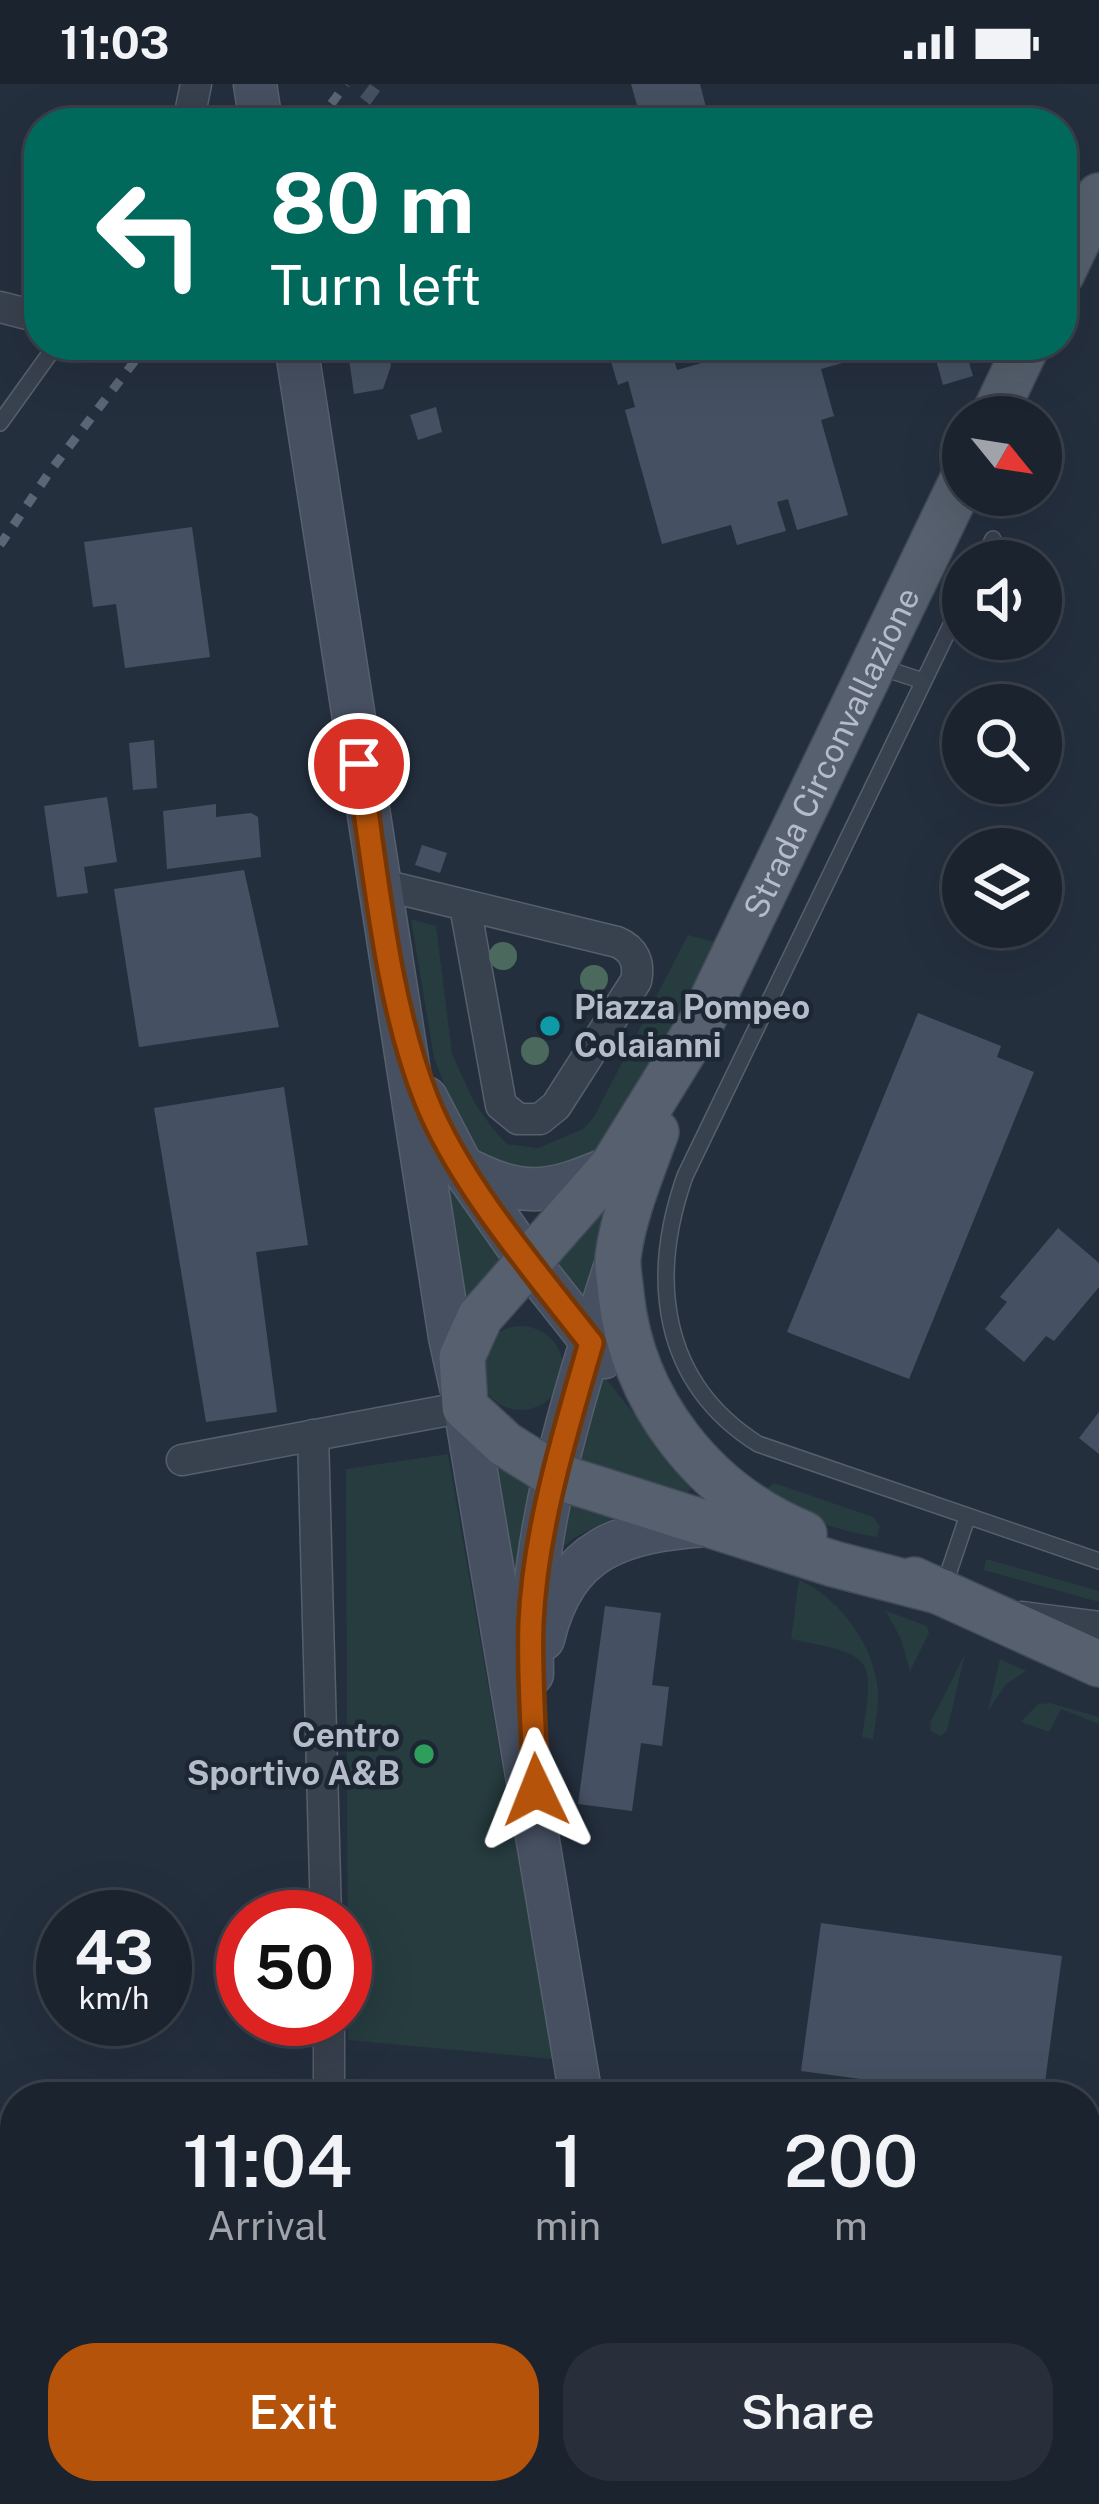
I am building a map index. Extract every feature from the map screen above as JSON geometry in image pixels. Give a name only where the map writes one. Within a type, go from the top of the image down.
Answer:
[{"type":"main road","points":[[1077,242],[1099,196]]},
{"type":"main road","points":[[298,360],[450,1337],[579,2082]]},
{"type":"main road","points":[[1003,396],[1021,360]]},
{"type":"main road","name":"Strada Circonvallazione","points":[[700,1023],[945,516]]},
{"type":"main road","points":[[700,1023],[612,1167],[480,1317],[462,1357],[465,1404],[505,1444],[556,1476],[942,1592]]},
{"type":"main road","points":[[537,1826],[534,1595],[556,1476],[637,1186],[700,1023]]},
{"type":"main road","points":[[401,1029],[427,1102],[462,1167],[591,1343],[714,1478],[767,1516],[1099,1664]]},
{"type":"main road","points":[[462,1167],[520,1190],[572,1184],[612,1167]]},
{"type":"main road","points":[[618,1258],[628,1341],[660,1416]]},
{"type":"main road","points":[[469,1338],[499,1312],[519,1308],[539,1310],[591,1343]]},
{"type":"main road","points":[[465,1404],[494,1423],[522,1429],[558,1416],[576,1393]]},
{"type":"main road","points":[[532,1682],[545,1630],[560,1596],[597,1551],[622,1537],[653,1529],[707,1525]]},
{"type":"street","points":[[379,884],[616,942],[626,946],[637,961],[631,988],[556,1106],[539,1119],[518,1119],[501,1105],[465,906]]},
{"type":"street","points":[[182,1460],[465,1404]]},
{"type":"street","points":[[313,1436],[325,1890]]},
{"type":"street","points":[[993,1613],[1099,1628]]},
{"type":"street","points":[[329,2046],[329,2082]]},
{"type":"lane","points":[[0,424],[45,360]]},
{"type":"lane","points":[[942,643],[685,1176],[671,1215],[665,1310],[682,1359],[706,1400],[729,1426],[758,1444],[1099,1562]]},
{"type":"lane","points":[[874,665],[923,681]]},
{"type":"lane","points":[[942,1592],[967,1518]]},
{"type":"green space","points":[[411,919],[436,926],[452,1054],[474,1102],[507,1144],[538,1148],[583,1129],[594,1117],[688,935],[715,942],[629,1110],[604,1145],[578,1165],[532,1175],[490,1163],[461,1127],[434,1058]]},
{"type":"green space","points":[[443,1175],[510,1259],[459,1323]]},
{"type":"green space","points":[[613,1178],[585,1307],[544,1262]]},
{"type":"green space","points":[[521,1326],[550,1339],[563,1368],[550,1397],[521,1410],[492,1397],[479,1368],[492,1339]]},
{"type":"green space","points":[[605,1378],[693,1486],[677,1505],[573,1467],[596,1383]]},
{"type":"green space","points":[[492,1453],[540,1480],[518,1575],[513,1579]]},
{"type":"green space","name":"Centro Sportivo A&B","points":[[448,1454],[553,2059],[372,2042],[372,1890],[347,1890],[346,1469]]},
{"type":"green space","points":[[774,1483],[873,1517],[880,1527],[877,1537],[790,1509],[764,1491]]},
{"type":"green space","points":[[567,1499],[619,1516],[577,1536],[553,1554]]},
{"type":"green space","points":[[986,1559],[1099,1591],[1099,1602],[984,1570]]},
{"type":"green space","points":[[799,1580],[841,1611],[870,1658],[878,1692],[873,1739],[862,1737],[868,1688],[862,1662],[838,1650],[791,1639]]},
{"type":"green space","points":[[886,1611],[927,1626],[929,1633],[910,1671],[901,1639]]},
{"type":"green space","points":[[965,1654],[947,1731],[940,1736],[931,1731],[930,1723]]},
{"type":"green space","points":[[1000,1659],[1026,1671],[1006,1684],[988,1711]]},
{"type":"green space","points":[[1038,1704],[1099,1717],[1099,1724],[1061,1709],[1049,1732],[1021,1722]]},
{"type":"building","points":[[370,84],[380,91],[370,105],[360,97]]},
{"type":"building","points":[[631,84],[700,84],[706,108],[638,108]]},
{"type":"building","points":[[349,360],[390,360],[383,389],[354,394]]},
{"type":"building","points":[[610,360],[674,360],[677,370],[712,360],[853,360],[821,369],[834,416],[821,420],[848,515],[797,530],[788,499],[777,502],[786,531],[737,545],[731,525],[662,544],[625,410],[635,407],[628,381],[618,385]]},
{"type":"building","points":[[936,360],[968,360],[973,376],[943,385]]},
{"type":"building","points":[[436,407],[442,432],[418,440],[410,415]]},
{"type":"building","points":[[192,527],[210,657],[125,668],[116,604],[93,607],[84,542]]},
{"type":"building","points":[[154,740],[157,788],[133,790],[129,743]]},
{"type":"building","points":[[107,797],[117,862],[84,867],[88,893],[57,897],[44,806]]},
{"type":"building","points":[[216,804],[216,817],[251,813],[258,817],[261,857],[167,869],[163,811]]},
{"type":"building","points":[[422,845],[447,853],[440,873],[415,865]]},
{"type":"building","points":[[244,870],[279,1027],[139,1047],[114,889]]},
{"type":"building","points":[[918,1013],[1001,1046],[997,1057],[1034,1072],[909,1379],[787,1332]]},
{"type":"building","points":[[284,1087],[308,1245],[256,1252],[277,1412],[206,1422],[154,1108]]},
{"type":"building","points":[[1058,1228],[1099,1263],[1099,1287],[1054,1341],[1046,1336],[1024,1362],[985,1329],[1007,1302],[1000,1297]]},
{"type":"building","points":[[1099,1412],[1099,1454],[1079,1438]]},
{"type":"building","points":[[605,1606],[661,1613],[652,1685],[669,1687],[662,1746],[641,1743],[632,1811],[578,1804]]},
{"type":"building","points":[[821,1923],[1062,1956],[1045,2082],[883,2082],[801,2071]]},
{"type":"railway","points":[[328,108],[346,84]]},
{"type":"railway","points":[[0,545],[135,360]]},
{"type":"place","name":"Piazza Pompeo Colaianni","points":[[550,1026]]},
{"type":"place","name":"Centro Sportivo A&B","points":[[424,1754]]},
{"type":"route","points":[[359,764],[401,1029],[427,1102],[462,1167],[591,1343],[556,1476],[534,1595],[536,1790]]}]
